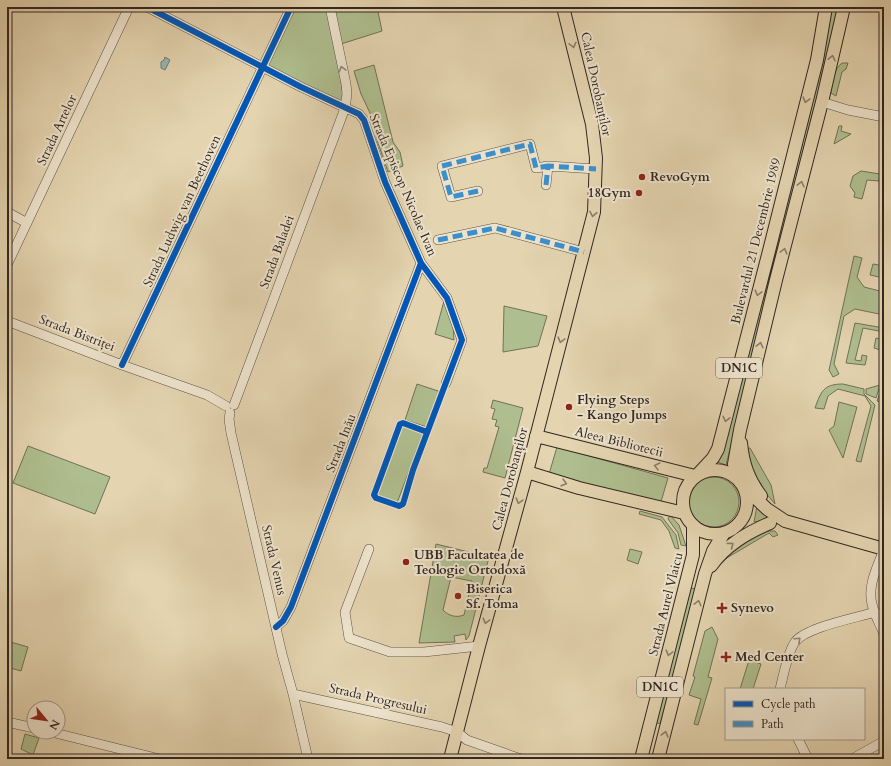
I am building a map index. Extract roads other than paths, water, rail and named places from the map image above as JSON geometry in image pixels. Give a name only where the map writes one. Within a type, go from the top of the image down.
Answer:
[{"type":"main road","name":"Calea Dorobanților","points":[[450,759],[479,646],[527,472],[594,212],[596,157],[592,124],[563,7]]},
{"type":"main road","name":"Bulevardul 21 Decembrie 1989","points":[[696,475],[713,458],[718,449],[816,60],[826,7]]},
{"type":"main road","name":"DN1C","points":[[658,759],[713,551],[726,532],[740,522],[744,515],[747,499],[739,481],[734,464],[740,430],[776,280],[822,102],[844,7]]},
{"type":"main road","points":[[740,430],[742,456],[752,485],[778,521]]},
{"type":"main road","name":"Aleea Bibliotecii","points":[[536,436],[696,475]]},
{"type":"main road","points":[[696,475],[704,471],[718,470],[731,474],[778,521]]},
{"type":"main road","points":[[527,472],[579,488],[684,513],[698,530],[711,534],[778,521],[884,549]]},
{"type":"main road","name":"DN1C","points":[[684,513],[684,491],[696,475]]},
{"type":"main road","points":[[706,574],[718,556],[728,548],[749,534],[778,521]]},
{"type":"main road","name":"Strada Aurel Vlaicu","points":[[641,759],[691,563],[694,546],[693,525]]},
{"type":"street","name":"Strada Artelor","points":[[7,265],[129,7]]},
{"type":"street","name":"Strada Episcop Nicolae Ivan","points":[[147,7],[301,87],[359,114],[364,120],[385,182],[421,263],[447,298],[462,340],[446,383]]},
{"type":"street","name":"Strada Ludwig van Beethoven","points":[[122,365],[291,7]]},
{"type":"street","name":"Strada Baladei","points":[[230,408],[345,108],[347,94],[346,84],[330,7]]},
{"type":"street","points":[[822,102],[848,110],[884,117]]},
{"type":"street","points":[[478,191],[451,197],[442,166],[530,144],[536,168],[548,166],[596,168]]},
{"type":"street","points":[[546,185],[548,166]]},
{"type":"street","points":[[7,212],[27,223]]},
{"type":"street","points":[[438,240],[495,228],[584,252]]},
{"type":"street","name":"Strada Inău","points":[[276,627],[283,621],[291,607],[421,263]]},
{"type":"street","name":"Strada Bistriței","points":[[7,320],[122,365],[207,395],[230,408]]},
{"type":"street","name":"Strada Venus","points":[[230,408],[229,425],[308,759]]},
{"type":"street","points":[[369,549],[345,612],[349,638],[390,652],[424,652],[479,646]]},
{"type":"street","points":[[884,549],[874,575],[871,590],[872,603],[884,634]]},
{"type":"street","points":[[780,688],[795,641],[816,629],[875,612]]},
{"type":"street","name":"Strada Progresului","points":[[293,694],[457,732],[467,740],[521,759]]},
{"type":"street","points":[[7,722],[26,726]]},
{"type":"street","points":[[66,736],[160,759]]},
{"type":"street","points":[[798,740],[808,759]]},
{"type":"street","points":[[852,759],[884,741]]},
{"type":"street","points":[[117,759],[120,750]]},
{"type":"water","points":[[165,57],[170,60],[165,70],[161,68],[161,62]]},
{"type":"place","name":"RevoGym","points":[[642,177]]},
{"type":"place","name":"18Gym","points":[[639,193]]},
{"type":"place","name":"Flying Steps - Kango Jumps","points":[[569,407]]},
{"type":"place","name":"UBB Facultatea de Teologie Ortodoxă","points":[[406,562]]},
{"type":"place","name":"Biserica Sf. Toma","points":[[458,596]]},
{"type":"place","name":"Synevo","points":[[722,608]]},
{"type":"place","name":"Med Center","points":[[726,657]]}]
